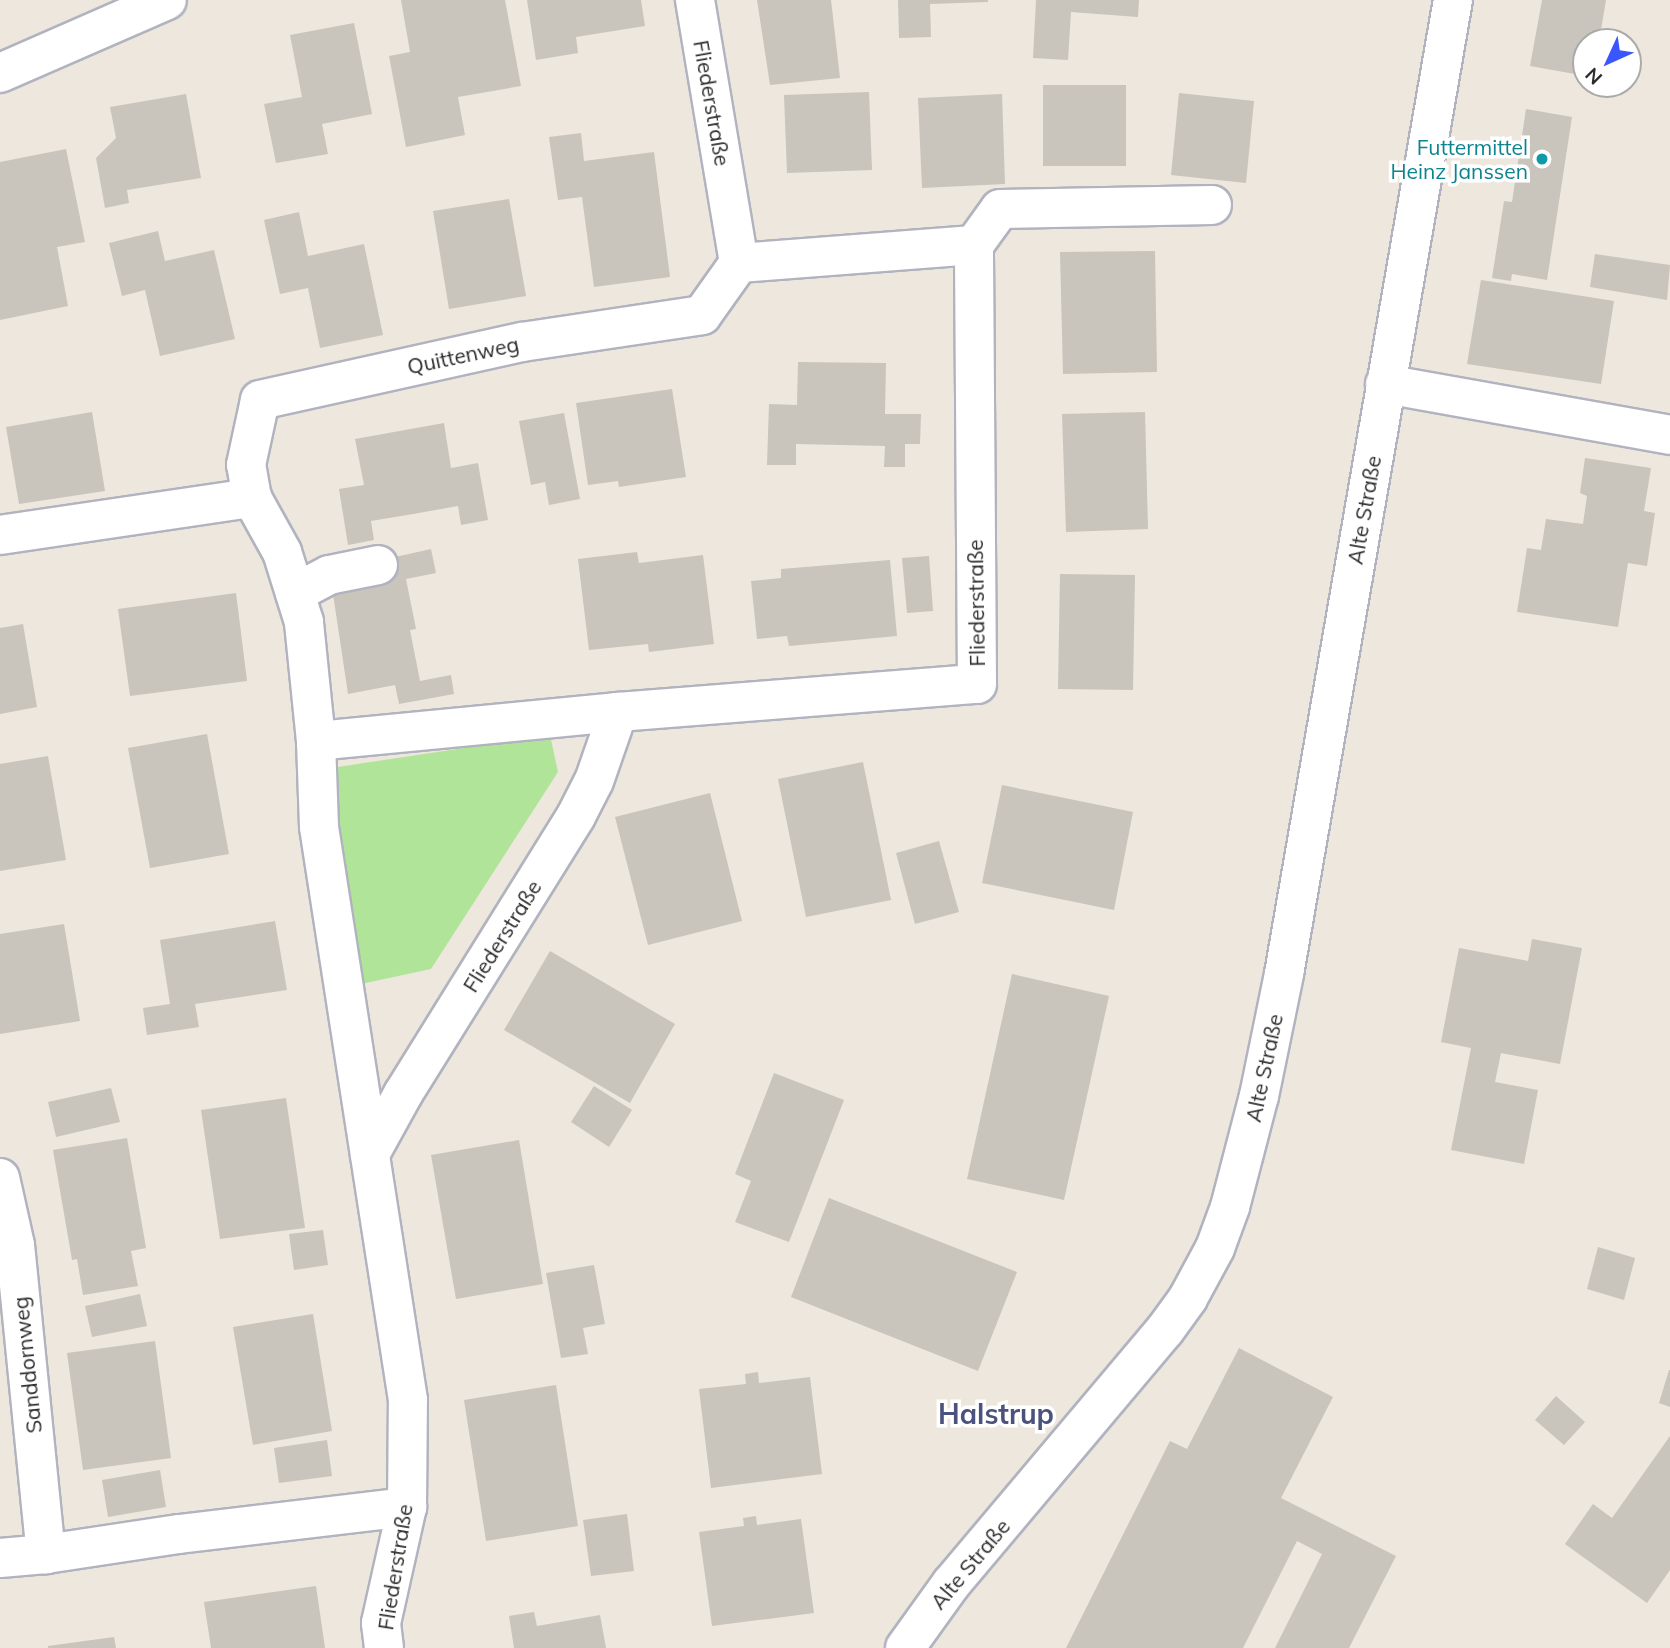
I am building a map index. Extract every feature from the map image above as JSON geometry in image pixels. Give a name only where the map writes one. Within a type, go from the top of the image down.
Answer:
[{"type":"street","points":[[0,73],[167,0]]},
{"type":"street","name":"Fliederstraße","points":[[695,0],[739,263]]},
{"type":"street","name":"Alte Straße","points":[[905,1648],[951,1584],[1166,1330],[1188,1298],[1215,1248],[1259,1096],[1281,987],[1453,0]]},
{"type":"street","points":[[739,263],[974,245],[1000,209],[1212,205]]},
{"type":"street","name":"Fliederstraße","points":[[316,741],[396,731],[977,684],[974,245]]},
{"type":"street","name":"Quittenweg","points":[[319,827],[316,741],[304,622],[282,552],[253,498],[246,464],[260,400],[522,342],[702,315],[739,263]]},
{"type":"street","points":[[1385,384],[1670,435]]},
{"type":"street","points":[[0,535],[253,498]]},
{"type":"street","points":[[295,593],[329,575],[379,565]]},
{"type":"street","name":"Fliederstraße","points":[[370,1154],[410,1084],[576,816],[594,781],[618,712]]},
{"type":"street","name":"Fliederstraße","points":[[319,827],[408,1400],[407,1507],[381,1623],[384,1648]]},
{"type":"street","name":"Sanddornweg","points":[[0,1178],[15,1245],[46,1554]]},
{"type":"street","points":[[0,1558],[407,1507]]},
{"type":"green space","points":[[550,735],[558,772],[431,969],[361,984],[331,768]]},
{"type":"building","points":[[401,0],[505,0],[521,86],[458,97],[465,135],[406,147],[389,56],[410,52]]},
{"type":"building","points":[[527,0],[641,0],[645,26],[576,37],[578,53],[536,60]]},
{"type":"building","points":[[757,0],[831,0],[840,78],[770,85]]},
{"type":"building","points":[[898,0],[988,2],[930,4],[931,37],[899,38]]},
{"type":"building","points":[[1036,0],[1139,0],[1138,17],[1071,12],[1068,60],[1033,58]]},
{"type":"building","points":[[1542,0],[1606,0],[1601,28],[1572,28],[1572,74],[1530,66]]},
{"type":"building","points":[[354,23],[372,114],[322,124],[328,154],[276,163],[264,104],[302,97],[290,35]]},
{"type":"building","points":[[1043,85],[1126,85],[1126,166],[1043,166]]},
{"type":"building","points":[[869,92],[872,170],[787,173],[784,95]]},
{"type":"building","points":[[1179,93],[1254,101],[1246,183],[1171,175]]},
{"type":"building","points":[[186,94],[201,178],[127,190],[129,203],[105,208],[96,158],[116,138],[110,107]]},
{"type":"building","points":[[1002,94],[1005,184],[922,188],[918,98]]},
{"type":"building","name":"Futtermittel Heinz Janssen","points":[[1526,109],[1572,117],[1547,280],[1512,274],[1511,281],[1492,278],[1504,201],[1512,202]]},
{"type":"building","points":[[581,133],[584,161],[654,152],[670,277],[594,287],[582,197],[558,200],[549,137]]},
{"type":"building","points":[[66,149],[85,242],[57,247],[68,306],[0,320],[0,162]]},
{"type":"building","points":[[509,199],[526,296],[449,309],[433,211]]},
{"type":"building","points":[[299,212],[308,256],[364,244],[383,335],[320,348],[308,288],[280,294],[264,220]]},
{"type":"building","points":[[158,231],[165,261],[214,250],[235,339],[160,356],[145,290],[122,296],[109,243]]},
{"type":"building","points":[[1155,251],[1157,372],[1063,374],[1060,252]]},
{"type":"building","points":[[1595,254],[1670,265],[1667,300],[1590,287]]},
{"type":"building","points":[[1481,280],[1614,301],[1601,384],[1467,364]]},
{"type":"building","points":[[798,362],[886,363],[885,414],[921,414],[920,444],[905,444],[905,467],[884,467],[885,446],[796,444],[796,465],[767,465],[769,404],[797,405]]},
{"type":"building","points":[[672,389],[686,477],[619,487],[618,481],[588,485],[576,403]]},
{"type":"building","points":[[92,412],[105,491],[19,504],[6,427]]},
{"type":"building","points":[[1145,412],[1148,529],[1066,532],[1062,414]]},
{"type":"building","points":[[564,413],[580,499],[549,505],[545,482],[531,485],[519,421]]},
{"type":"building","points":[[444,423],[451,468],[478,463],[488,520],[461,525],[458,506],[371,521],[374,540],[348,545],[339,489],[364,485],[355,439]]},
{"type":"building","points":[[1585,458],[1651,468],[1644,511],[1655,513],[1647,566],[1628,563],[1618,627],[1517,612],[1527,548],[1541,550],[1546,519],[1583,524],[1587,496],[1580,493]]},
{"type":"building","points":[[431,549],[436,573],[406,579],[416,629],[410,630],[420,681],[451,675],[454,694],[399,704],[395,685],[348,694],[333,594],[387,584],[382,560]]},
{"type":"building","points":[[637,552],[639,563],[703,555],[714,644],[649,652],[648,644],[589,650],[578,559]]},
{"type":"building","points":[[929,556],[933,611],[907,613],[902,558]]},
{"type":"building","points":[[890,560],[897,636],[789,646],[787,636],[757,639],[751,581],[781,578],[781,569]]},
{"type":"building","points":[[1060,574],[1135,575],[1133,690],[1058,689]]},
{"type":"building","points":[[236,593],[247,681],[130,696],[118,609]]},
{"type":"building","points":[[23,624],[37,707],[0,714],[0,628]]},
{"type":"building","points":[[207,734],[229,854],[150,868],[128,748]]},
{"type":"building","points":[[48,756],[66,860],[0,871],[0,764]]},
{"type":"building","points":[[863,762],[891,900],[806,917],[778,779]]},
{"type":"building","points":[[1002,785],[1133,812],[1114,910],[982,883]]},
{"type":"building","points":[[710,793],[742,921],[648,945],[615,817]]},
{"type":"building","points":[[939,841],[959,912],[915,924],[896,853]]},
{"type":"building","points":[[275,921],[287,990],[195,1004],[199,1027],[147,1035],[143,1008],[170,1004],[160,940]]},
{"type":"building","points":[[64,924],[80,1021],[0,1034],[0,934]]},
{"type":"building","points":[[1532,939],[1582,948],[1560,1064],[1501,1053],[1495,1082],[1538,1090],[1524,1164],[1451,1150],[1471,1048],[1441,1042],[1459,948],[1528,961]]},
{"type":"building","points":[[550,951],[675,1024],[630,1103],[504,1030]]},
{"type":"building","points":[[1012,974],[1109,996],[1064,1200],[967,1179]]},
{"type":"building","points":[[774,1073],[844,1100],[789,1242],[735,1222],[751,1181],[735,1174]]},
{"type":"building","points":[[594,1086],[632,1110],[609,1147],[571,1122]]},
{"type":"building","points":[[111,1088],[120,1122],[56,1137],[48,1102]]},
{"type":"building","points":[[286,1098],[305,1228],[220,1239],[201,1110]]},
{"type":"building","points":[[127,1138],[146,1248],[131,1251],[138,1286],[83,1295],[77,1259],[72,1260],[53,1150]]},
{"type":"building","points":[[519,1140],[543,1284],[456,1299],[431,1155]]},
{"type":"building","points":[[829,1198],[1017,1272],[978,1371],[791,1297]]},
{"type":"building","points":[[323,1230],[328,1265],[294,1270],[289,1234]]},
{"type":"building","points":[[1598,1247],[1635,1258],[1624,1300],[1587,1289]]},
{"type":"building","points":[[594,1265],[605,1324],[583,1328],[588,1354],[561,1358],[546,1273]]},
{"type":"building","points":[[140,1294],[147,1326],[92,1337],[85,1306]]},
{"type":"building","points":[[313,1314],[332,1431],[253,1445],[233,1327]]},
{"type":"building","points":[[155,1341],[171,1458],[83,1470],[67,1353]]},
{"type":"building","points":[[1239,1348],[1333,1397],[1281,1498],[1396,1556],[1349,1648],[1275,1648],[1322,1554],[1297,1541],[1243,1648],[1066,1648],[1170,1441],[1187,1449]]},
{"type":"building","points":[[1670,1370],[1670,1407],[1659,1403]]},
{"type":"building","points":[[758,1372],[759,1383],[810,1377],[822,1474],[711,1488],[699,1389],[746,1384],[745,1374]]},
{"type":"building","points":[[556,1385],[578,1526],[486,1541],[464,1400]]},
{"type":"building","points":[[1556,1396],[1585,1422],[1564,1445],[1535,1420]]},
{"type":"building","points":[[1670,1436],[1670,1570],[1647,1603],[1565,1544],[1593,1504],[1612,1518]]},
{"type":"building","points":[[327,1440],[332,1476],[279,1483],[274,1448]]},
{"type":"building","points":[[160,1470],[166,1507],[108,1517],[102,1480]]},
{"type":"building","points":[[627,1514],[634,1571],[591,1576],[583,1520]]},
{"type":"building","points":[[756,1516],[757,1525],[801,1519],[814,1613],[712,1626],[699,1532],[744,1526],[743,1518]]},
{"type":"building","points":[[316,1586],[325,1648],[211,1648],[204,1602]]},
{"type":"building","points":[[534,1612],[537,1626],[600,1615],[606,1648],[514,1648],[509,1616]]},
{"type":"building","points":[[114,1637],[116,1648],[48,1648],[48,1646]]},
{"type":"place","name":"Futtermittel Heinz Janssen","points":[[1542,159]]},
{"type":"district","name":"Halstrup","points":[[996,1414]]}]
